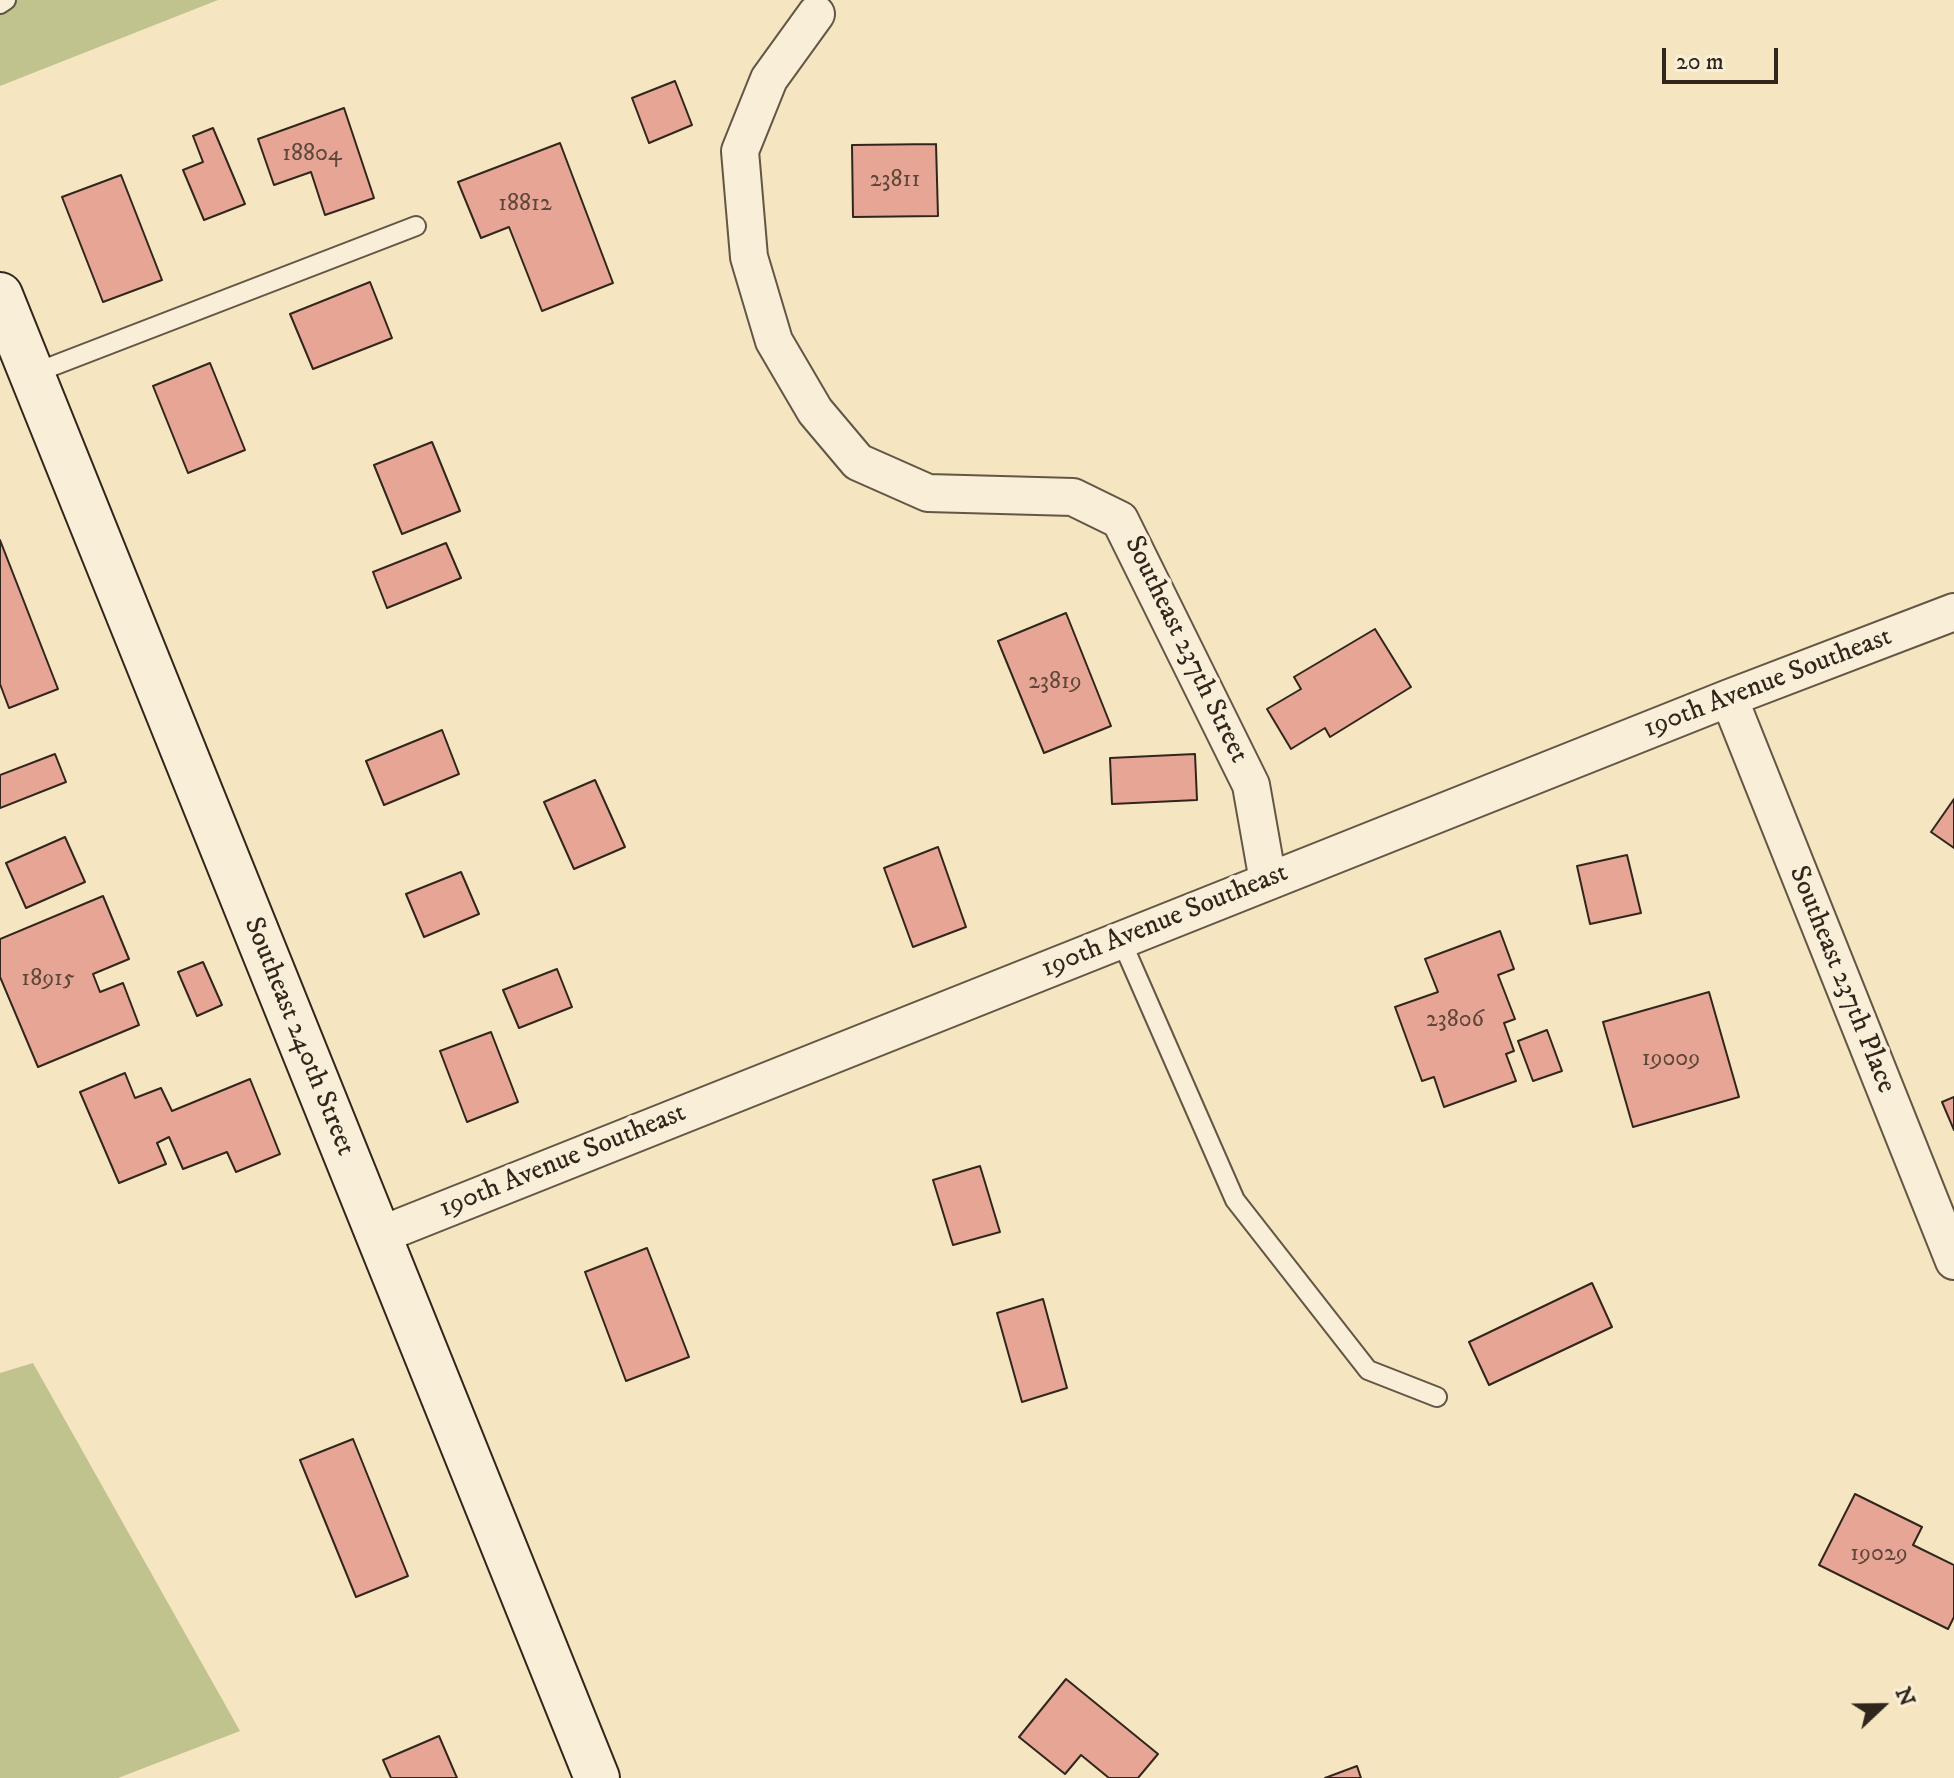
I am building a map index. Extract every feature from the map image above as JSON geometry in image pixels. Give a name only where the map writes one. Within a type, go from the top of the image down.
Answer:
[{"type":"main road","name":"Southeast 240th Street","points":[[0,295],[597,1778]]},
{"type":"street","name":"Southeast 237th Street","points":[[816,14],[769,79],[740,151],[749,257],[774,341],[815,411],[858,462],[928,493],[1073,497],[1120,520],[1251,785],[1268,881]]},
{"type":"street","name":"190th Avenue Southeast","points":[[378,1236],[1729,698],[1954,612]]},
{"type":"street","name":"Southeast 237th Place","points":[[1729,698],[1954,1261]]},
{"type":"lane","points":[[0,4],[6,0]]},
{"type":"lane","points":[[32,374],[416,226]]},
{"type":"lane","points":[[1121,940],[1235,1200],[1368,1370],[1437,1397]]},
{"type":"green space","points":[[0,0],[218,0],[0,86]]},
{"type":"green space","points":[[33,1363],[240,1731],[118,1778],[0,1778],[0,1373]]},
{"type":"building","points":[[675,81],[692,125],[649,143],[632,98]]},
{"type":"building","points":[[344,108],[374,198],[325,215],[311,172],[274,185],[258,139]]},
{"type":"building","points":[[213,128],[245,204],[204,220],[183,170],[203,162],[193,136]]},
{"type":"building","points":[[560,143],[613,283],[542,311],[509,227],[481,238],[458,182]]},
{"type":"building","points":[[936,144],[938,216],[853,217],[852,145]]},
{"type":"building","points":[[121,175],[162,280],[103,302],[62,197]]},
{"type":"building","points":[[370,282],[392,338],[313,369],[290,314]]},
{"type":"building","points":[[210,363],[245,450],[188,473],[153,386]]},
{"type":"building","points":[[432,442],[460,511],[402,534],[374,465]]},
{"type":"building","points":[[0,540],[58,689],[9,708],[0,684]]},
{"type":"building","points":[[446,543],[461,578],[387,608],[373,572]]},
{"type":"building","points":[[1066,613],[1111,726],[1044,753],[998,641]]},
{"type":"building","points":[[1375,629],[1411,687],[1330,737],[1325,728],[1291,749],[1267,709],[1301,689],[1294,677]]},
{"type":"building","points":[[442,730],[459,774],[384,805],[366,761]]},
{"type":"building","points":[[55,754],[66,782],[0,808],[0,775]]},
{"type":"building","points":[[1195,754],[1197,800],[1112,804],[1110,758]]},
{"type":"building","points":[[595,780],[625,847],[574,869],[544,802]]},
{"type":"building","points":[[1954,799],[1954,848],[1931,832]]},
{"type":"building","points":[[65,837],[85,882],[26,908],[6,863]]},
{"type":"building","points":[[938,847],[966,927],[913,947],[884,868]]},
{"type":"building","points":[[1627,855],[1641,913],[1590,924],[1577,866]]},
{"type":"building","points":[[461,872],[479,914],[424,937],[406,894]]},
{"type":"building","points":[[103,896],[129,959],[93,974],[100,992],[123,983],[139,1025],[38,1067],[0,977],[0,939]]},
{"type":"building","points":[[1500,931],[1514,969],[1498,975],[1515,1019],[1504,1023],[1514,1051],[1506,1054],[1516,1081],[1444,1107],[1434,1077],[1422,1081],[1395,1007],[1438,992],[1425,959]]},
{"type":"building","points":[[203,962],[222,1005],[197,1016],[178,972]]},
{"type":"building","points":[[557,969],[572,1007],[519,1028],[503,990]]},
{"type":"building","points":[[1709,992],[1739,1097],[1633,1127],[1603,1022]]},
{"type":"building","points":[[1547,1030],[1562,1071],[1533,1081],[1518,1041]]},
{"type":"building","points":[[491,1032],[518,1102],[467,1122],[440,1051]]},
{"type":"building","points":[[125,1073],[135,1098],[161,1088],[172,1111],[250,1079],[280,1154],[236,1172],[227,1152],[183,1169],[169,1137],[157,1143],[166,1164],[119,1183],[80,1092]]},
{"type":"building","points":[[1954,1097],[1954,1130],[1942,1102]]},
{"type":"building","points":[[980,1166],[1000,1232],[953,1245],[933,1180]]},
{"type":"building","points":[[647,1248],[689,1357],[626,1381],[585,1272]]},
{"type":"building","points":[[1592,1283],[1612,1327],[1489,1385],[1469,1342]]},
{"type":"building","points":[[1043,1299],[1067,1388],[1022,1402],[997,1313]]},
{"type":"building","points":[[353,1439],[408,1576],[356,1597],[300,1460]]},
{"type":"building","points":[[1855,1494],[1922,1527],[1913,1545],[1954,1565],[1954,1617],[1948,1629],[1819,1565]]},
{"type":"building","points":[[1066,1679],[1158,1754],[1138,1778],[1109,1778],[1081,1755],[1065,1774],[1019,1737]]},
{"type":"building","points":[[439,1736],[457,1778],[391,1778],[383,1760]]},
{"type":"building","points":[[1357,1766],[1361,1778],[1325,1778]]}]
